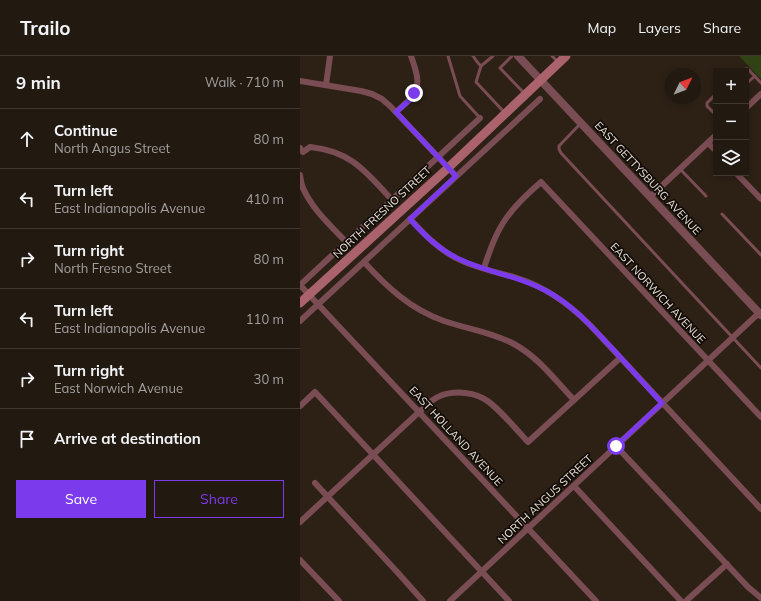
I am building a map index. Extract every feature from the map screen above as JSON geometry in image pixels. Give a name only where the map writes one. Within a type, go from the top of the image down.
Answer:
[{"type":"main road","name":"NORTH FRESNO STREET","points":[[300,303],[448,168],[541,80],[555,59],[566,56]]},
{"type":"street","points":[[326,85],[330,56]]},
{"type":"street","points":[[396,112],[410,100],[417,86],[417,72],[411,56]]},
{"type":"street","name":"EAST GETTYSBURG AVENUE","points":[[518,56],[760,314]]},
{"type":"street","points":[[300,81],[361,91],[382,99],[456,176]]},
{"type":"street","points":[[749,105],[761,94]]},
{"type":"street","points":[[300,321],[540,99]]},
{"type":"street","name":"NORTH FRESNO STREET","points":[[300,285],[480,118]]},
{"type":"street","points":[[650,196],[713,138]]},
{"type":"street","points":[[708,143],[713,148]]},
{"type":"street","points":[[301,152],[310,147],[323,148],[338,153],[353,161],[366,172],[392,200]]},
{"type":"street","points":[[300,176],[302,187],[310,202],[347,243]]},
{"type":"street","points":[[739,176],[761,199]]},
{"type":"street","name":"EAST NORWICH AVENUE","points":[[484,268],[490,248],[503,222],[514,208],[541,182],[761,417]]},
{"type":"street","points":[[410,219],[442,250],[457,259],[535,285],[551,293],[565,303],[578,314],[620,358],[761,509]]},
{"type":"street","points":[[364,262],[395,293],[423,312],[444,321],[501,338],[524,350],[545,368],[574,400]]},
{"type":"street","name":"EAST HOLLAND AVENUE","points":[[300,285],[596,601]]},
{"type":"street","name":"NORTH ANGUS STREET","points":[[450,601],[662,403],[760,314]]},
{"type":"street","points":[[300,522],[419,411],[440,396],[450,393],[475,395],[487,401],[497,409],[528,442],[620,358]]},
{"type":"street","points":[[300,406],[315,392],[509,601]]},
{"type":"street","points":[[616,446],[748,587],[761,598]]},
{"type":"street","points":[[315,483],[423,601]]},
{"type":"street","points":[[574,486],[681,601]]},
{"type":"street","points":[[300,560],[339,601]]},
{"type":"street","points":[[686,601],[727,564]]},
{"type":"lane","points":[[448,56],[460,96],[480,118]]},
{"type":"lane","points":[[473,56],[481,66]]},
{"type":"lane","points":[[493,56],[481,66],[476,82],[505,114]]},
{"type":"lane","points":[[512,56],[500,68],[525,94]]},
{"type":"lane","points":[[749,70],[761,83]]},
{"type":"lane","points":[[749,81],[754,76]]},
{"type":"lane","points":[[713,97],[707,103],[707,106],[713,111]]},
{"type":"lane","points":[[582,123],[559,146],[561,153],[761,368]]},
{"type":"lane","points":[[680,169],[706,196]]},
{"type":"lane","points":[[722,214],[761,255]]},
{"type":"green space","points":[[739,56],[761,56],[761,79]]},
{"type":"route","points":[[414,93],[410,100],[396,112],[456,176],[410,219],[442,250],[457,259],[535,285],[551,293],[565,303],[590,325],[662,403],[616,446]]}]
